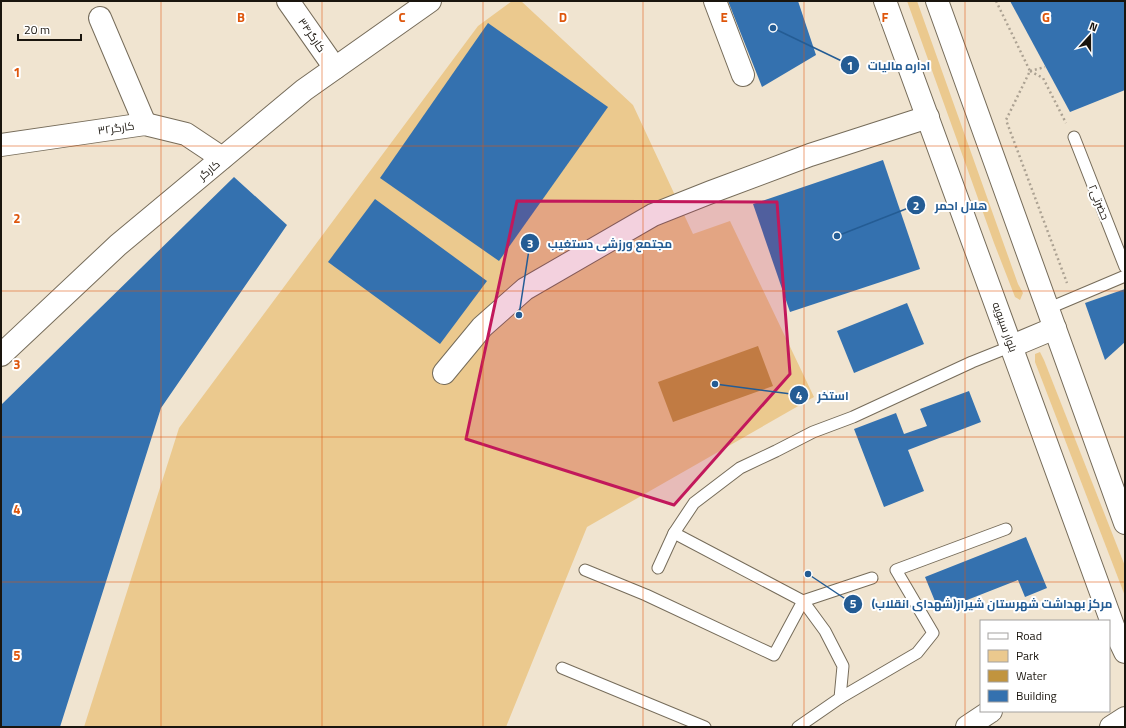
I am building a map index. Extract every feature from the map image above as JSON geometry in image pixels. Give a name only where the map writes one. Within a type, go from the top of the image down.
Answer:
[{"type":"street","name":"کارگر۳۴","points":[[288,1],[335,68]]},
{"type":"street","name":"کارگر","points":[[1,355],[118,244],[304,90],[430,1]]},
{"type":"street","points":[[715,1],[743,75]]},
{"type":"street","name":"بلوار سیبویه","points":[[885,1],[1012,346],[1107,620]]},
{"type":"street","points":[[937,1],[1125,523]]},
{"type":"street","points":[[100,18],[145,124]]},
{"type":"street","points":[[444,373],[482,327],[525,290],[653,215],[810,156],[928,117]]},
{"type":"street","name":"کارگر۳۲","points":[[1,145],[145,124],[186,134],[222,158]]},
{"type":"street","points":[[1012,346],[1051,319]]},
{"type":"street","name":"بلوار سیبویه","points":[[1112,633],[1125,652]]},
{"type":"street","points":[[967,727],[990,712]]},
{"type":"street","points":[[1111,727],[1125,718]]},
{"type":"lane","name":"حضرتی۲","points":[[1074,137],[1125,267]]},
{"type":"lane","points":[[1051,319],[1072,299],[1125,276]]},
{"type":"lane","points":[[658,568],[674,533],[694,503],[740,468],[813,432],[853,417],[972,362],[1012,346]]},
{"type":"lane","points":[[798,727],[840,698],[917,653],[933,633],[896,570],[1006,530]]},
{"type":"lane","points":[[674,533],[803,601],[825,631],[842,666],[840,698]]},
{"type":"lane","points":[[585,570],[646,595],[774,655],[803,601],[872,578]]},
{"type":"lane","points":[[562,668],[705,727]]},
{"type":"path","points":[[996,1],[1030,71],[1043,78],[1074,137]]},
{"type":"path","points":[[1045,67],[1030,71],[1006,120],[1072,299]]},
{"type":"highlighted area","points":[[517,201],[777,202],[790,374],[674,505],[466,439]]},
{"type":"green space","points":[[512,1],[521,1],[633,105],[693,234],[730,221],[814,397],[587,527],[506,727],[84,727],[179,428],[478,26]]},
{"type":"green space","points":[[907,1],[917,1],[1018,284],[1023,293],[1020,300],[1015,297],[994,243]]},
{"type":"green space","points":[[1040,352],[1125,566],[1125,596],[1035,362],[1035,354]]},
{"type":"water","points":[[758,346],[773,386],[673,422],[658,382]]},
{"type":"building","points":[[728,1],[798,1],[816,55],[762,87]]},
{"type":"building","points":[[1010,1],[1125,1],[1125,90],[1070,112]]},
{"type":"building","points":[[488,23],[608,107],[499,261],[380,178]]},
{"type":"building","points":[[883,160],[920,269],[790,312],[753,204]]},
{"type":"building","points":[[234,177],[287,225],[161,408],[60,727],[1,727],[1,405]]},
{"type":"building","points":[[375,199],[487,281],[440,344],[328,262]]},
{"type":"building","points":[[1125,289],[1125,342],[1105,360],[1085,303]]},
{"type":"building","points":[[907,303],[924,344],[854,373],[837,331]]},
{"type":"building","points":[[969,391],[981,422],[908,450],[924,491],[884,507],[854,429],[896,413],[904,434],[927,426],[920,409]]},
{"type":"building","points":[[1026,537],[1047,588],[1025,597],[1018,580],[939,611],[925,577]]},
{"type":"place","name":"اداره مالیات","points":[[773,28]]},
{"type":"place","name":"هلال احمر","points":[[837,236]]},
{"type":"place","name":"مجتمع ورزشی دستغیب","points":[[519,315]]},
{"type":"place","name":"استخر","points":[[715,384]]},
{"type":"place","name":"مرکز بهداشت شهرستان شیراز(شهدای انقلاب)","points":[[808,574]]}]
